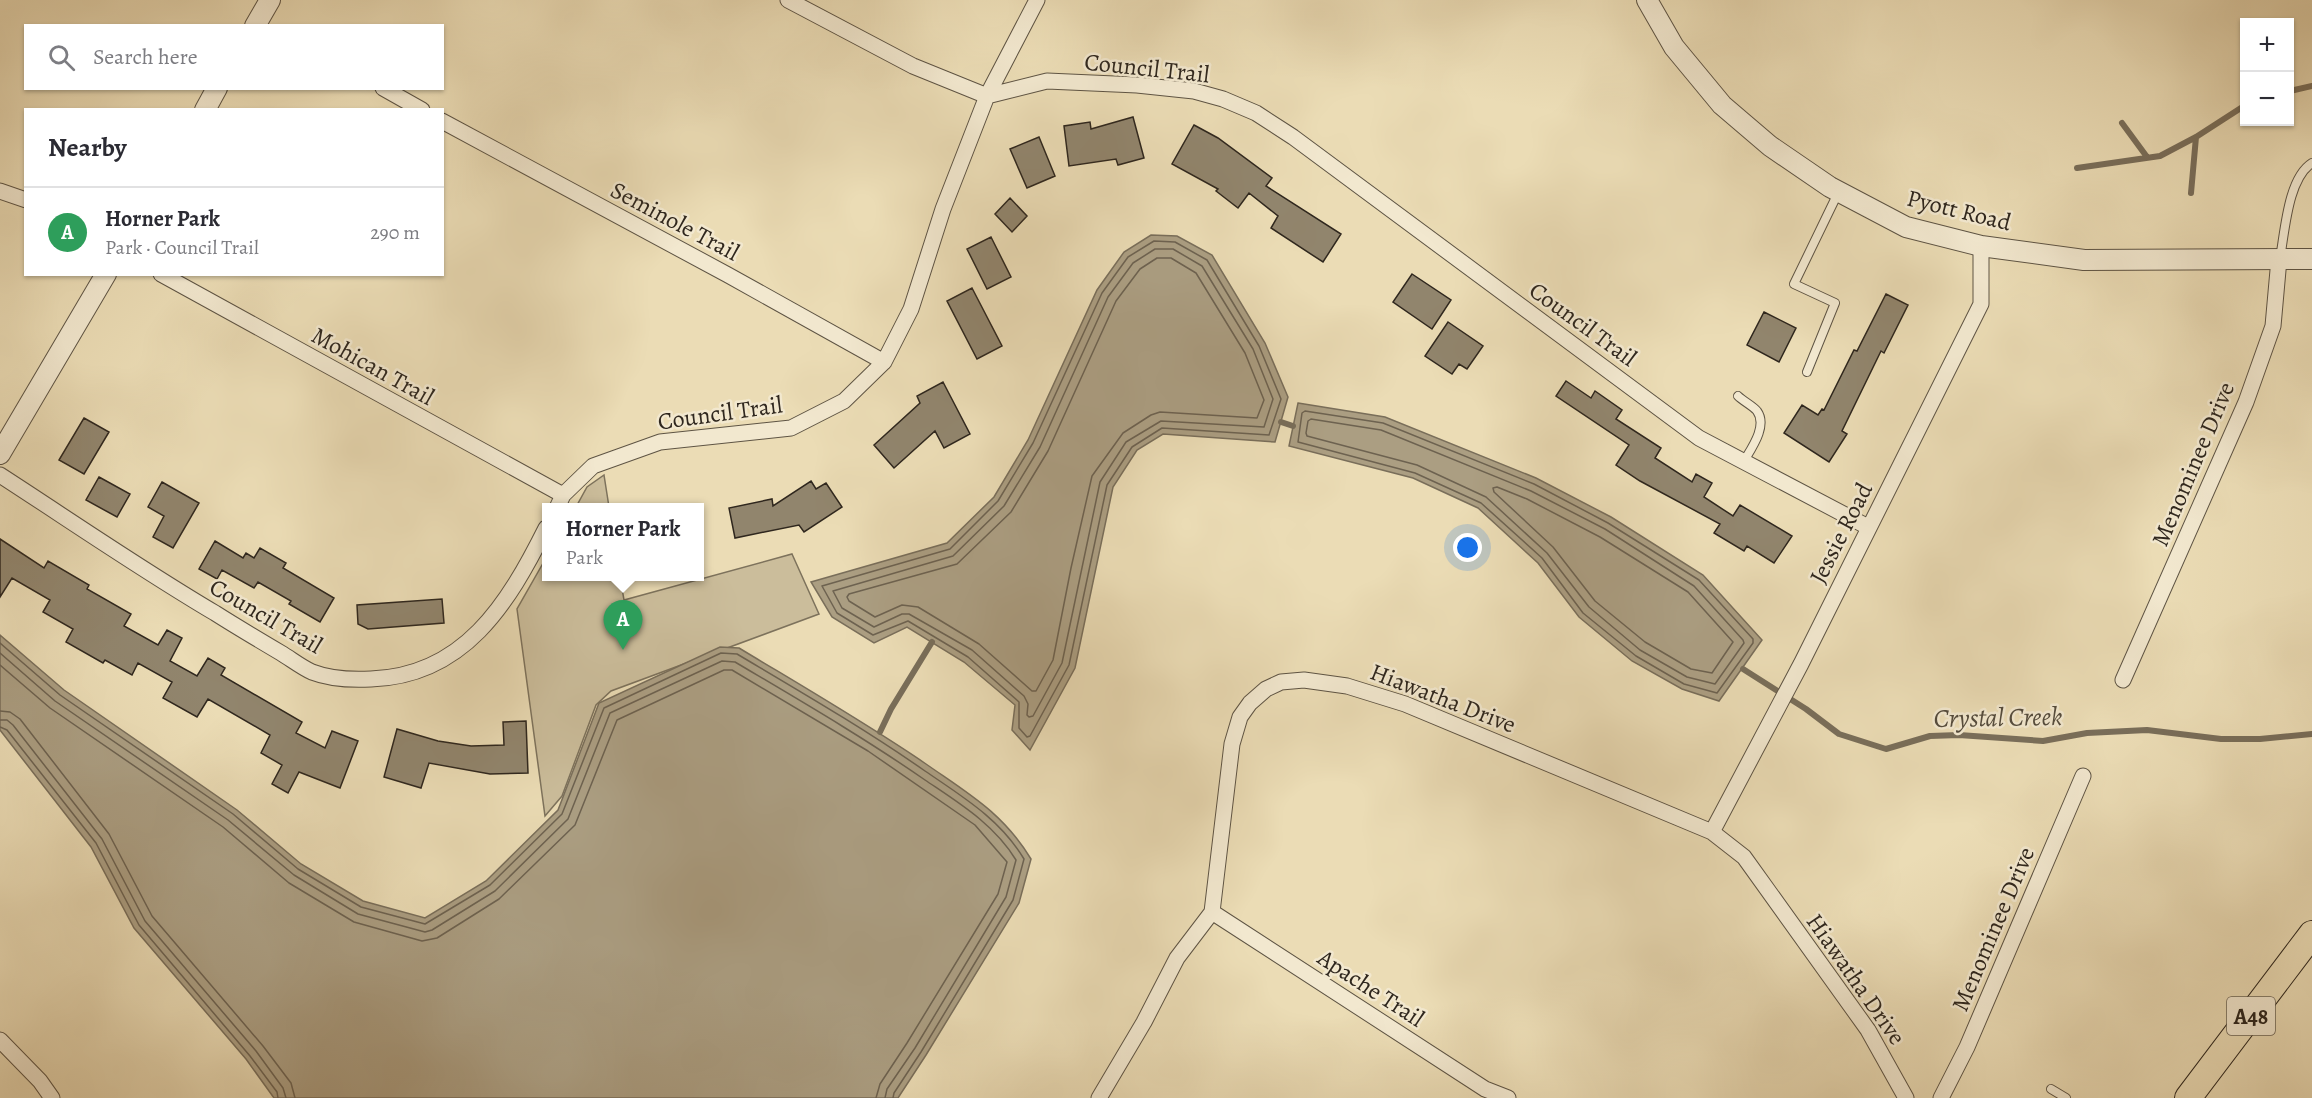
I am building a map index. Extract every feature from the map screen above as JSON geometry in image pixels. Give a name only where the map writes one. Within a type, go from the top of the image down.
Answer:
[{"type":"main road","name":"A48","points":[[2188,1098],[2312,934]]},
{"type":"street","points":[[260,24],[270,0]]},
{"type":"street","points":[[788,0],[913,66],[987,96],[1037,0]]},
{"type":"street","name":"Pyott Road","points":[[1647,0],[1674,46],[1722,105],[1770,146],[1838,192],[1906,227],[1981,246],[2084,260],[2312,259]]},
{"type":"street","name":"Council Trail","points":[[560,501],[593,466],[660,442],[791,428],[844,401],[884,362],[911,309],[942,209],[987,96],[1047,81],[1137,85],[1194,91],[1223,99],[1256,113],[1293,137],[1699,438],[1868,527]]},
{"type":"street","points":[[206,108],[216,90]]},
{"type":"street","points":[[387,90],[418,108]]},
{"type":"street","name":"Seminole Trail","points":[[444,122],[884,362]]},
{"type":"street","points":[[0,191],[24,199]]},
{"type":"street","name":"Jessie Road","points":[[1712,832],[1801,663],[1981,304],[1981,246]]},
{"type":"street","name":"Menominee Drive","points":[[2123,680],[2246,402],[2273,326],[2279,259]]},
{"type":"street","points":[[0,454],[104,276]]},
{"type":"street","name":"Mohican Trail","points":[[165,276],[385,399],[560,501]]},
{"type":"street","name":"Council Trail","points":[[0,475],[199,604],[312,672],[342,679],[392,679],[439,664],[458,651],[489,620],[508,596],[542,535]]},
{"type":"street","name":"Hiawatha Drive","points":[[1212,912],[1232,744],[1240,717],[1250,703],[1266,689],[1281,682],[1304,680],[1336,684],[1406,704],[1712,832],[1744,857],[1868,1030],[1906,1098]]},
{"type":"street","name":"Menominee Drive","points":[[1941,1098],[1967,1047],[2084,776]]},
{"type":"street","points":[[1105,1096],[1177,958],[1212,912]]},
{"type":"street","name":"Apache Trail","points":[[1212,912],[1483,1093],[1508,1098]]},
{"type":"street","points":[[0,1040],[40,1081],[52,1098]]},
{"type":"lane","points":[[2279,259],[2297,179],[2312,163]]},
{"type":"lane","points":[[1807,372],[1835,303],[1794,284],[1838,192]]},
{"type":"lane","points":[[1738,396],[1758,412],[1761,422],[1758,437],[1744,461]]},
{"type":"lane","points":[[2051,1089],[2066,1098]]},
{"type":"shaded area","points":[[604,475],[608,503],[578,503],[587,487]]},
{"type":"shaded area","points":[[792,554],[819,614],[611,691],[596,705],[562,796],[545,816],[517,609],[542,565],[542,581],[621,581],[624,600],[693,581],[704,581],[704,578]]},
{"type":"water","points":[[1151,235],[1177,236],[1212,255],[1265,343],[1288,397],[1275,442],[1163,434],[1137,450],[1113,487],[1075,668],[1030,750],[1012,730],[1015,705],[964,662],[907,627],[874,643],[832,617],[811,582],[947,543],[994,497],[1028,440],[1097,290],[1124,252]]},
{"type":"water","points":[[1298,403],[1385,417],[1536,478],[1611,517],[1703,575],[1762,640],[1719,701],[1682,689],[1632,661],[1579,617],[1538,563],[1478,508],[1413,478],[1289,446]]},
{"type":"water","points":[[0,635],[64,690],[237,810],[301,864],[363,901],[425,918],[486,881],[558,810],[599,703],[720,647],[739,648],[857,719],[926,764],[971,795],[997,817],[1031,859],[1019,903],[898,1098],[274,1098],[246,1059],[134,928],[91,847],[0,730]]},
{"type":"building","points":[[1133,117],[1144,158],[1118,165],[1116,159],[1069,166],[1064,126],[1090,122],[1091,129]]},
{"type":"building","points":[[1194,125],[1218,138],[1272,178],[1266,186],[1341,234],[1323,262],[1271,228],[1278,216],[1249,193],[1238,208],[1216,191],[1218,189],[1172,164]]},
{"type":"building","points":[[1039,137],[1055,176],[1027,188],[1010,149]]},
{"type":"building","points":[[1010,198],[1027,216],[1012,232],[995,214]]},
{"type":"building","points":[[991,237],[1011,277],[987,289],[967,249]]},
{"type":"building","points":[[1412,274],[1451,300],[1432,329],[1393,302]]},
{"type":"building","points":[[972,288],[1002,346],[977,359],[947,301]]},
{"type":"building","points":[[1886,294],[1908,305],[1884,353],[1881,351],[1842,431],[1847,434],[1829,462],[1784,433],[1802,405],[1818,415],[1822,409],[1824,410],[1854,350],[1857,351]]},
{"type":"building","points":[[1764,312],[1796,328],[1779,362],[1747,345]]},
{"type":"building","points":[[1448,322],[1483,346],[1467,369],[1459,364],[1452,374],[1425,356]]},
{"type":"building","points":[[1566,381],[1591,398],[1595,391],[1622,410],[1616,419],[1661,448],[1655,458],[1692,482],[1696,474],[1712,483],[1704,497],[1733,516],[1740,505],[1792,536],[1774,563],[1747,546],[1744,551],[1714,533],[1720,524],[1640,481],[1616,465],[1629,445],[1556,396]]},
{"type":"building","points":[[943,382],[970,434],[944,448],[935,431],[894,468],[874,445],[920,403],[917,396]]},
{"type":"building","points":[[84,418],[109,432],[84,474],[59,460]]},
{"type":"building","points":[[99,477],[130,494],[117,517],[86,500]]},
{"type":"building","points":[[811,481],[816,489],[826,483],[842,507],[804,532],[799,525],[735,538],[729,508],[772,499],[773,506]]},
{"type":"building","points":[[162,482],[199,503],[173,548],[153,537],[164,516],[148,507]]},
{"type":"building","points":[[0,539],[44,568],[48,561],[89,585],[87,589],[131,614],[124,626],[158,645],[167,630],[182,638],[170,661],[197,676],[208,658],[225,668],[221,675],[302,722],[296,733],[325,748],[332,731],[358,741],[340,788],[299,772],[288,793],[272,784],[282,765],[261,753],[270,735],[208,699],[197,717],[163,698],[172,682],[138,663],[132,675],[105,660],[103,663],[66,642],[73,629],[43,612],[50,600],[12,578],[0,597]]},
{"type":"building","points":[[215,541],[243,558],[246,553],[254,558],[260,548],[286,563],[283,568],[334,598],[320,622],[289,604],[291,601],[258,582],[254,588],[222,570],[217,579],[199,569]]},
{"type":"building","points":[[442,599],[444,623],[368,629],[358,624],[357,605]]},
{"type":"building","points":[[526,721],[528,773],[490,774],[429,763],[421,788],[384,777],[397,729],[438,741],[471,746],[504,745],[503,722]]},
{"type":"waterway","points":[[2294,90],[2312,86]]},
{"type":"waterway","points":[[2077,168],[2160,156],[2196,137],[2240,109]]},
{"type":"waterway","points":[[2122,123],[2147,157]]},
{"type":"waterway","points":[[2191,193],[2196,137]]},
{"type":"waterway","points":[[1281,422],[1293,426]]},
{"type":"waterway","points":[[880,732],[891,709],[932,642]]},
{"type":"waterway","name":"Crystal Creek","points":[[1743,669],[1806,709],[1839,734],[1886,749],[1930,736],[1959,735],[2043,741],[2087,733],[2147,730],[2221,739],[2260,739],[2312,734]]},
{"type":"place","name":"Horner Park","points":[[623,650]]}]
